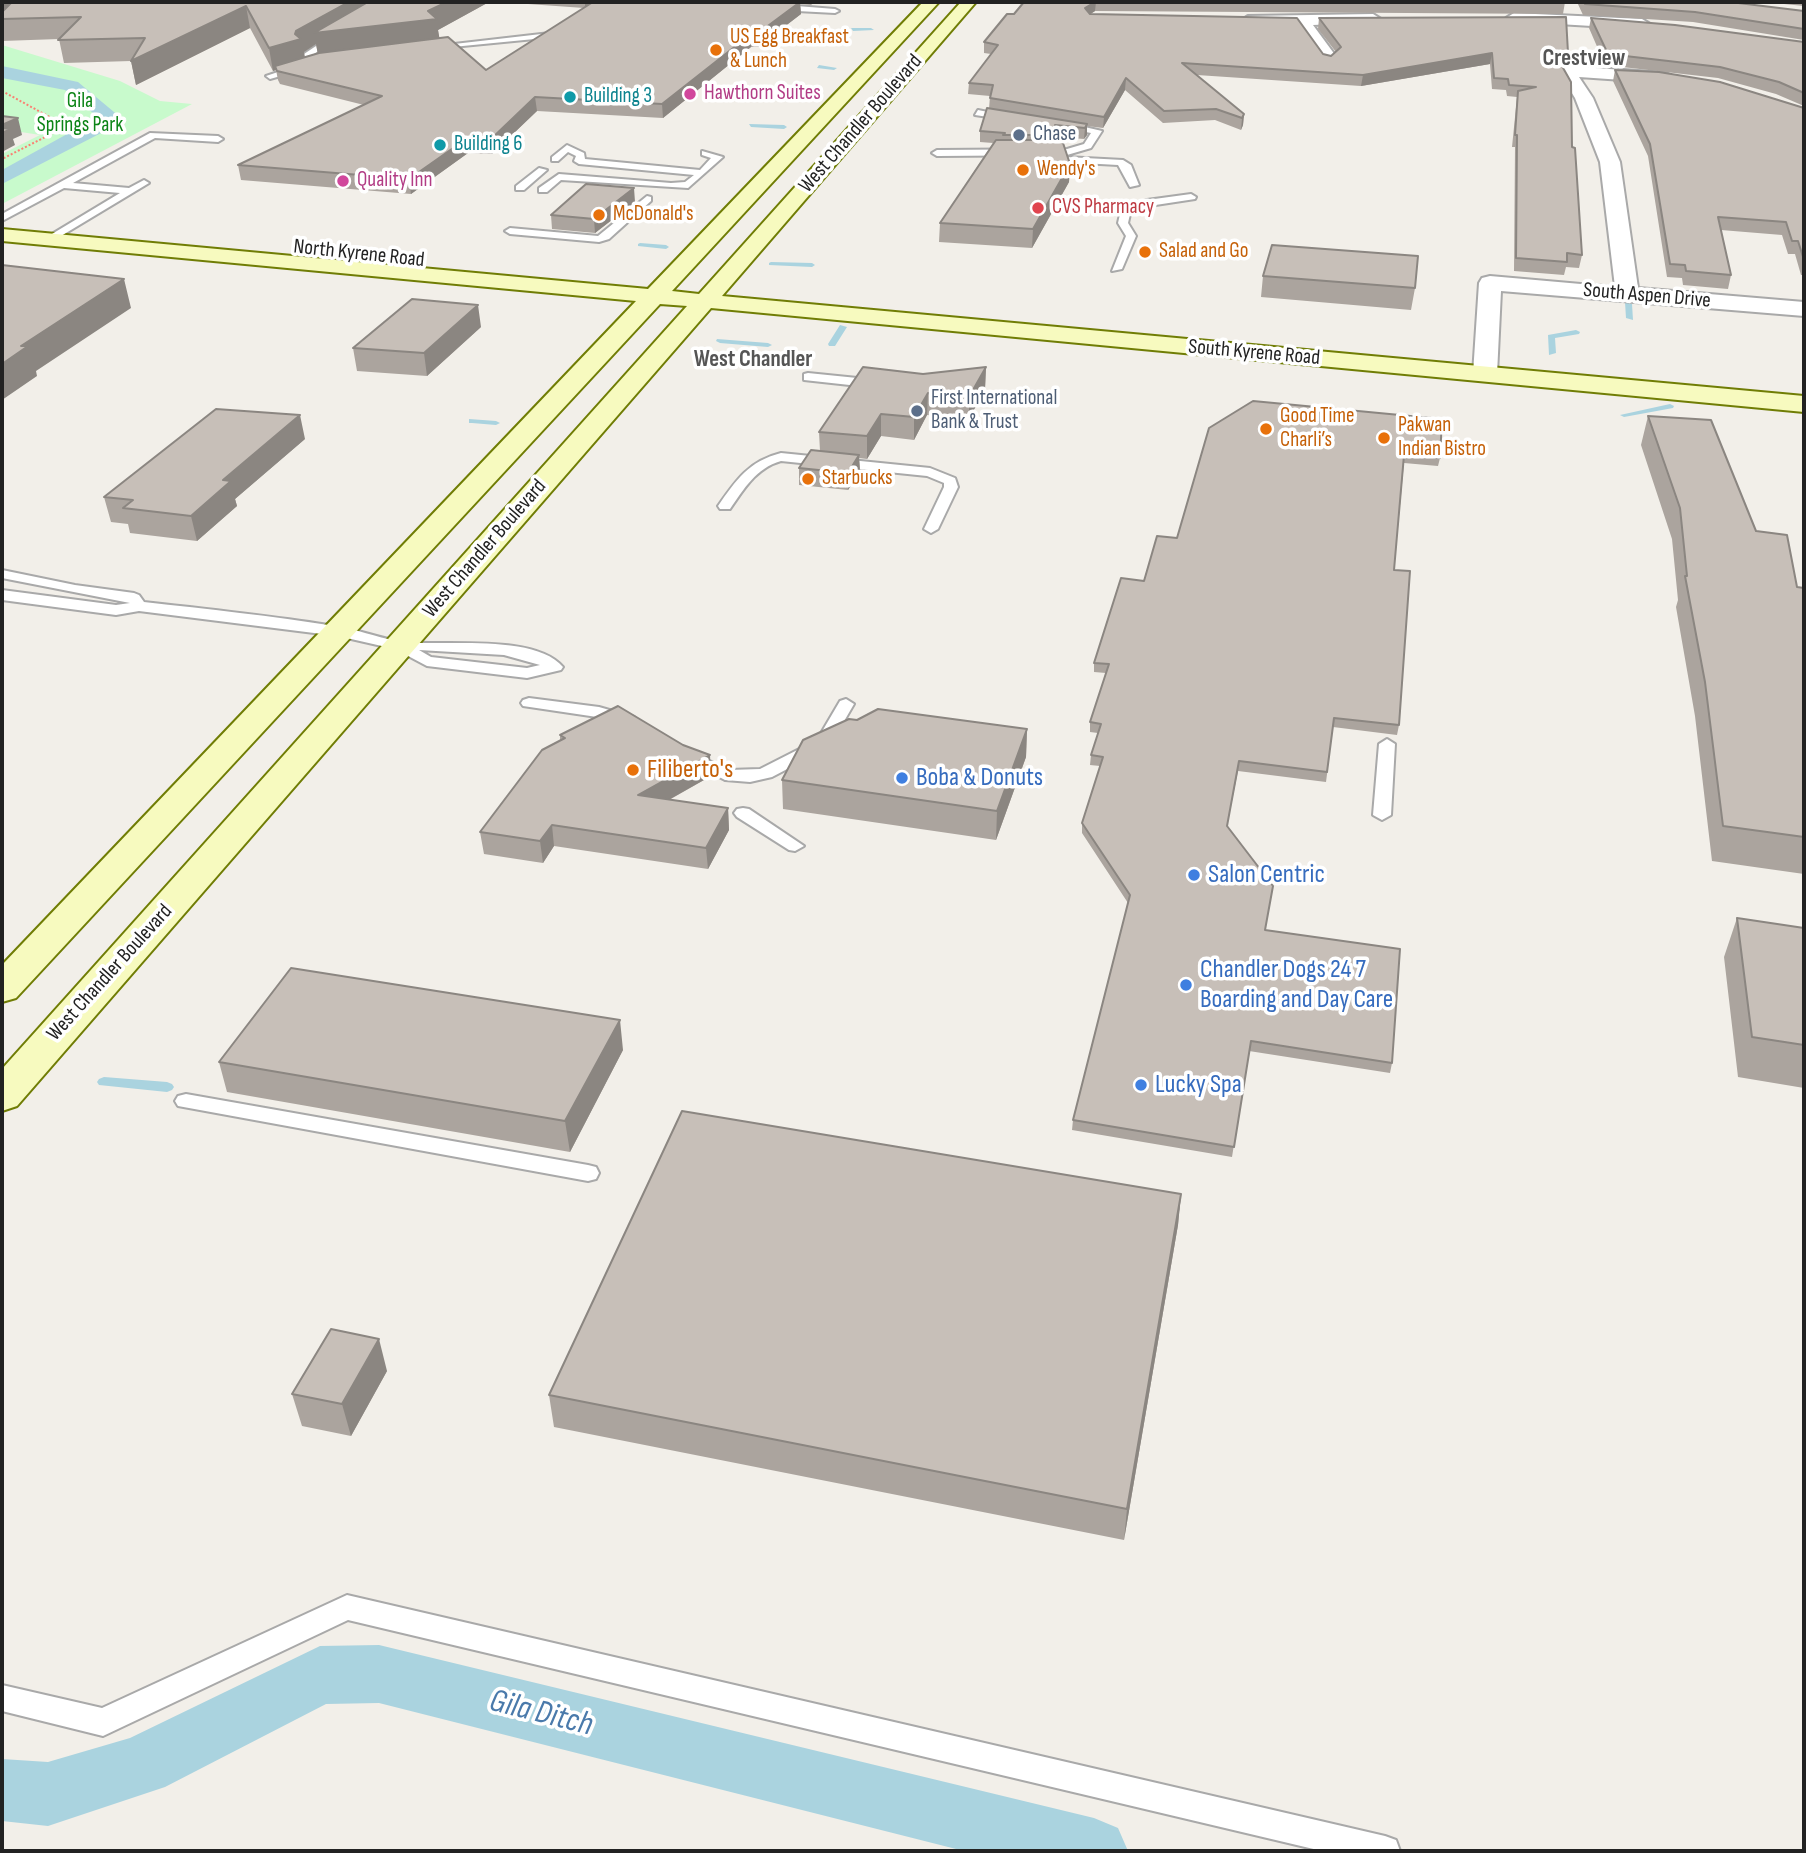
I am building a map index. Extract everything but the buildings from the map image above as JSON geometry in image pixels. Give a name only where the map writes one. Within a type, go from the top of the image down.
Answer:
[{"type":"main road","name":"West Chandler Boulevard","points":[[2,989],[931,2]]},
{"type":"main road","name":"West Chandler Boulevard","points":[[2,1096],[969,2]]},
{"type":"main road","points":[[847,91],[887,94]]},
{"type":"main road","name":"North Kyrene Road","points":[[2,219],[709,296]]},
{"type":"main road","name":"North Kyrene Road","points":[[2,236],[660,291]]},
{"type":"main road","name":"South Kyrene Road","points":[[709,296],[1105,323],[1804,404]]},
{"type":"main road","name":"South Kyrene Road","points":[[709,296],[1181,346],[1804,387]]},
{"type":"main road","points":[[1105,323],[1155,335],[1181,346]]},
{"type":"street","points":[[1502,18],[1653,25]]},
{"type":"street","points":[[1232,21],[1396,19]]},
{"type":"street","points":[[1301,20],[1330,59]]},
{"type":"street","points":[[1627,294],[1605,145],[1584,98],[1567,71],[1678,80]]},
{"type":"street","name":"South Aspen Drive","points":[[1486,366],[1490,283],[1804,309]]},
{"type":"lane","points":[[418,48],[552,36],[604,2]]},
{"type":"lane","points":[[749,2],[759,7],[835,11]]},
{"type":"lane","points":[[320,62],[305,56],[347,30]]},
{"type":"lane","points":[[270,76],[345,58]]},
{"type":"lane","points":[[978,113],[1016,118]]},
{"type":"lane","points":[[1053,124],[1090,131],[1074,151],[934,156],[1110,160],[1126,165],[1134,185]]},
{"type":"lane","points":[[1053,153],[1072,145],[1082,130],[1076,127]]},
{"type":"lane","points":[[1053,153],[1052,150],[1076,127]]},
{"type":"lane","points":[[2,219],[153,135],[218,139]]},
{"type":"lane","points":[[555,159],[567,148],[583,144]]},
{"type":"lane","points":[[543,190],[579,161],[581,155],[567,148]]},
{"type":"lane","points":[[559,177],[688,185],[718,157],[705,153]]},
{"type":"lane","points":[[579,161],[702,173]]},
{"type":"lane","points":[[520,188],[542,170]]},
{"type":"lane","points":[[47,240],[144,183]]},
{"type":"lane","points":[[63,185],[131,191]]},
{"type":"lane","points":[[1116,269],[1131,236],[1123,223],[1125,212],[1147,203],[1191,197]]},
{"type":"lane","points":[[510,231],[598,239],[605,237],[646,198]]},
{"type":"lane","points":[[808,377],[885,385]]},
{"type":"lane","points":[[725,506],[751,469],[767,460],[792,458],[930,472],[950,481],[951,487],[931,528]]},
{"type":"lane","points":[[2,574],[75,590],[134,598],[139,606]]},
{"type":"lane","points":[[2,595],[116,610],[139,606],[338,631],[400,646],[457,646],[543,658],[555,667],[527,673],[427,662],[400,646]]},
{"type":"lane","points":[[529,703],[599,712],[622,718],[643,730]]},
{"type":"lane","points":[[680,751],[725,775],[750,777],[766,773],[823,743],[846,704]]},
{"type":"lane","points":[[1382,816],[1387,744]]},
{"type":"lane","points":[[743,813],[795,846]]},
{"type":"lane","points":[[186,1101],[589,1173]]},
{"type":"lane","points":[[2,1699],[103,1722],[347,1607],[1385,1851]]},
{"type":"path","points":[[2,91],[57,121],[59,130],[2,159]]},
{"type":"green space","name":"Gila Springs Park","points":[[2,45],[120,81],[160,101],[192,104],[2,204],[2,154],[40,135],[2,129]]},
{"type":"waterway","points":[[853,29],[871,30]]},
{"type":"waterway","points":[[819,67],[834,68]]},
{"type":"waterway","name":"Gila Ditch","points":[[2,72],[71,86],[110,117],[100,126],[2,178]]},
{"type":"waterway","points":[[751,125],[784,127]]},
{"type":"waterway","points":[[640,245],[666,247]]},
{"type":"waterway","points":[[771,264],[812,265]]},
{"type":"waterway","points":[[1628,304],[1630,318]]},
{"type":"waterway","points":[[832,344],[843,327]]},
{"type":"waterway","points":[[1552,353],[1551,337],[1576,332]]},
{"type":"waterway","points":[[720,341],[768,345]]},
{"type":"waterway","points":[[1624,415],[1670,406]]},
{"type":"waterway","points":[[472,421],[496,423]]},
{"type":"waterway","points":[[104,1082],[167,1087]]},
{"type":"waterway","name":"Gila Ditch","points":[[2,1790],[48,1794],[142,1765],[320,1675],[379,1674],[1094,1851]]},
{"type":"place","name":"US Egg Breakfast & Lunch","points":[[716,50]]},
{"type":"place","name":"Hawthorn Suites","points":[[690,94]]},
{"type":"place","name":"Building 3","points":[[570,97]]},
{"type":"place","name":"Chase","points":[[1019,135]]},
{"type":"place","name":"Building 6","points":[[440,145]]},
{"type":"place","name":"Wendy's","points":[[1023,170]]},
{"type":"place","name":"Quality Inn","points":[[343,181]]},
{"type":"place","name":"CVS Pharmacy","points":[[1038,208]]},
{"type":"place","name":"McDonald's","points":[[599,215]]},
{"type":"place","name":"Salad and Go","points":[[1145,252]]},
{"type":"place","name":"First International Bank & Trust","points":[[917,411]]},
{"type":"place","name":"Good Time Charli’s","points":[[1266,429]]},
{"type":"place","name":"Pakwan Indian Bistro","points":[[1384,438]]},
{"type":"place","name":"Starbucks","points":[[808,479]]},
{"type":"place","name":"Filiberto's","points":[[633,770]]},
{"type":"place","name":"Boba & Donuts","points":[[902,778]]},
{"type":"place","name":"Salon Centric","points":[[1194,875]]},
{"type":"place","name":"Chandler Dogs 24 7 Boarding and Day Care","points":[[1186,985]]},
{"type":"place","name":"Lucky Spa","points":[[1141,1085]]},
{"type":"district","name":"Crestview","points":[[1584,59]]},
{"type":"district","name":"West Chandler","points":[[753,360]]}]
